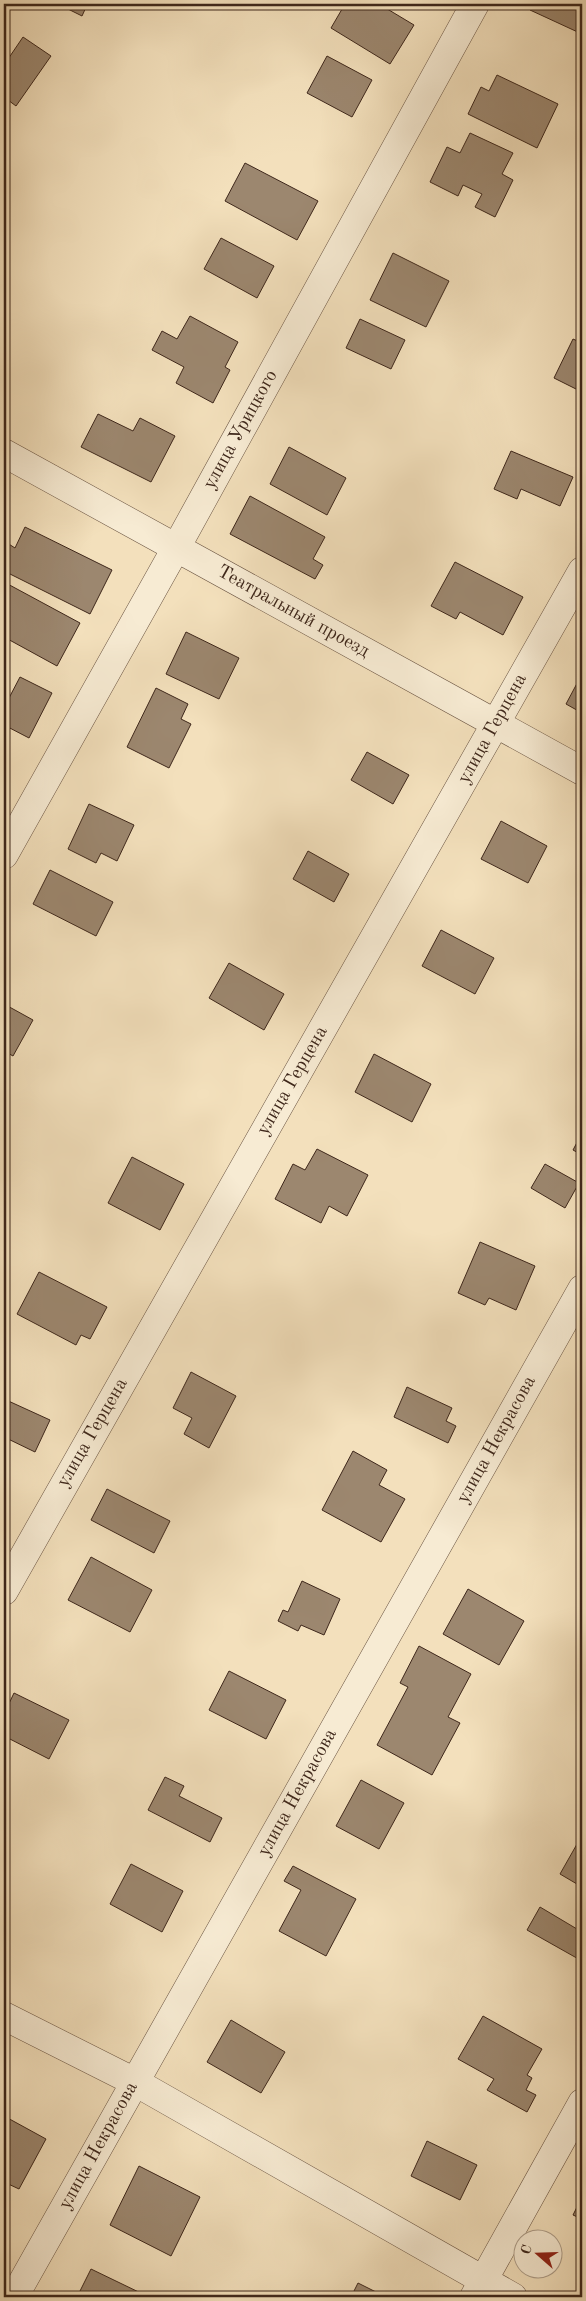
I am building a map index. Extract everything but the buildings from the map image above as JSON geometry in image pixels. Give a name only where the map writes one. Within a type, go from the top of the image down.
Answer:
[{"type":"street","name":"улица Урицкого","points":[[4,855],[176,548],[475,4]]},
{"type":"street","name":"Театральный проезд","points":[[4,453],[582,771]]},
{"type":"street","name":"улица Герцена","points":[[4,1591],[582,571]]},
{"type":"street","name":"улица Некрасова","points":[[14,2297],[582,1289]]},
{"type":"street","points":[[4,2016],[135,2082],[479,2289],[513,2297]]},
{"type":"street","points":[[479,2289],[582,2103]]}]
